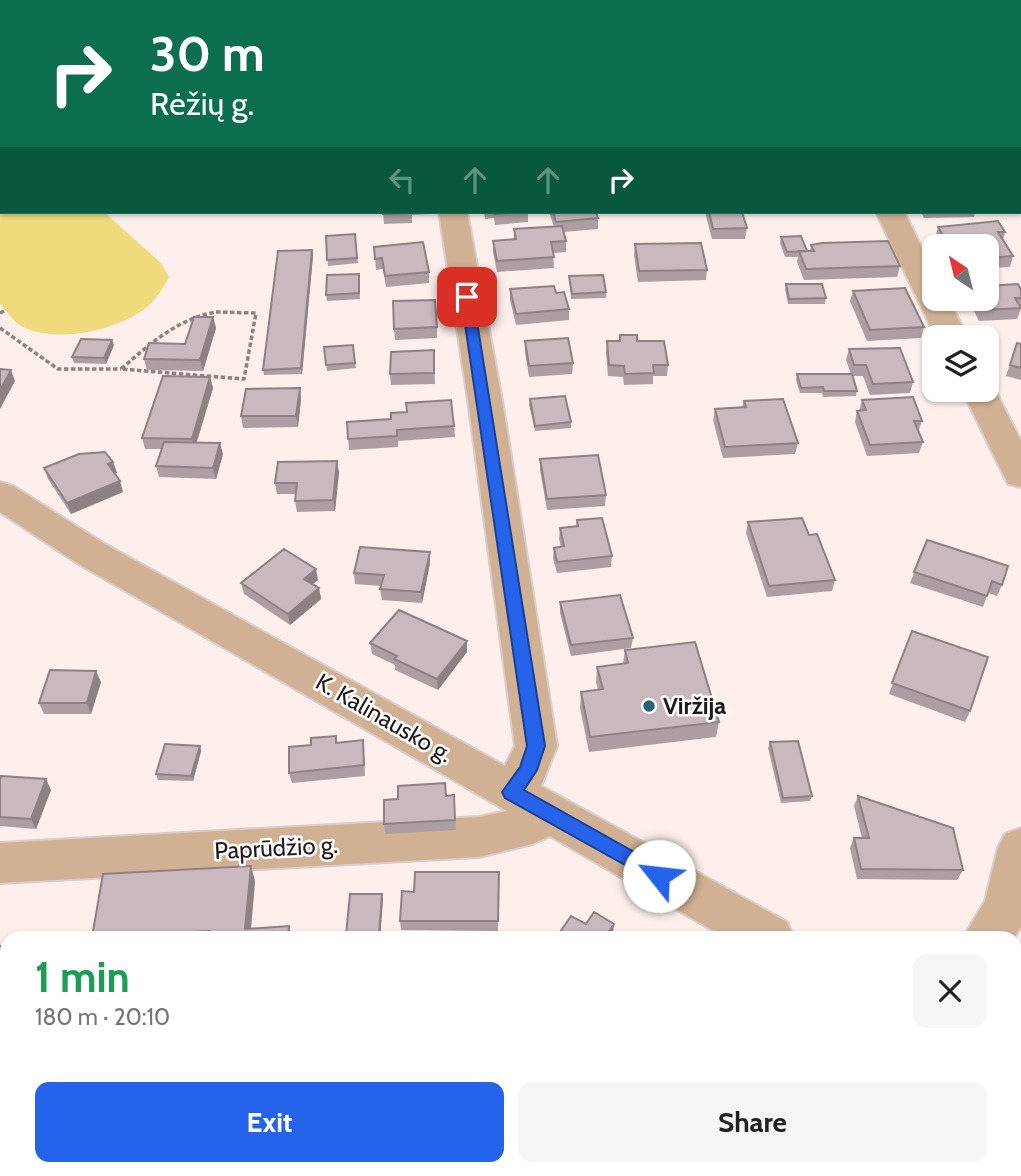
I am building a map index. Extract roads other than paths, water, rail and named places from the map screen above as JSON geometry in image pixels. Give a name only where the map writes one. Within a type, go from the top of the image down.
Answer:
[{"type":"street","points":[[453,214],[485,400],[536,746],[528,770],[528,802]]},
{"type":"street","points":[[891,214],[946,325]]},
{"type":"street","points":[[984,402],[1021,475]]},
{"type":"street","name":"K. Kalinausko g.","points":[[0,495],[90,553],[758,931]]},
{"type":"street","name":"Paprūdžio g.","points":[[0,863],[480,837],[533,825],[528,802]]},
{"type":"street","points":[[992,931],[1006,909],[1021,848]]},
{"type":"place","name":"Viržija","points":[[649,706]]}]
